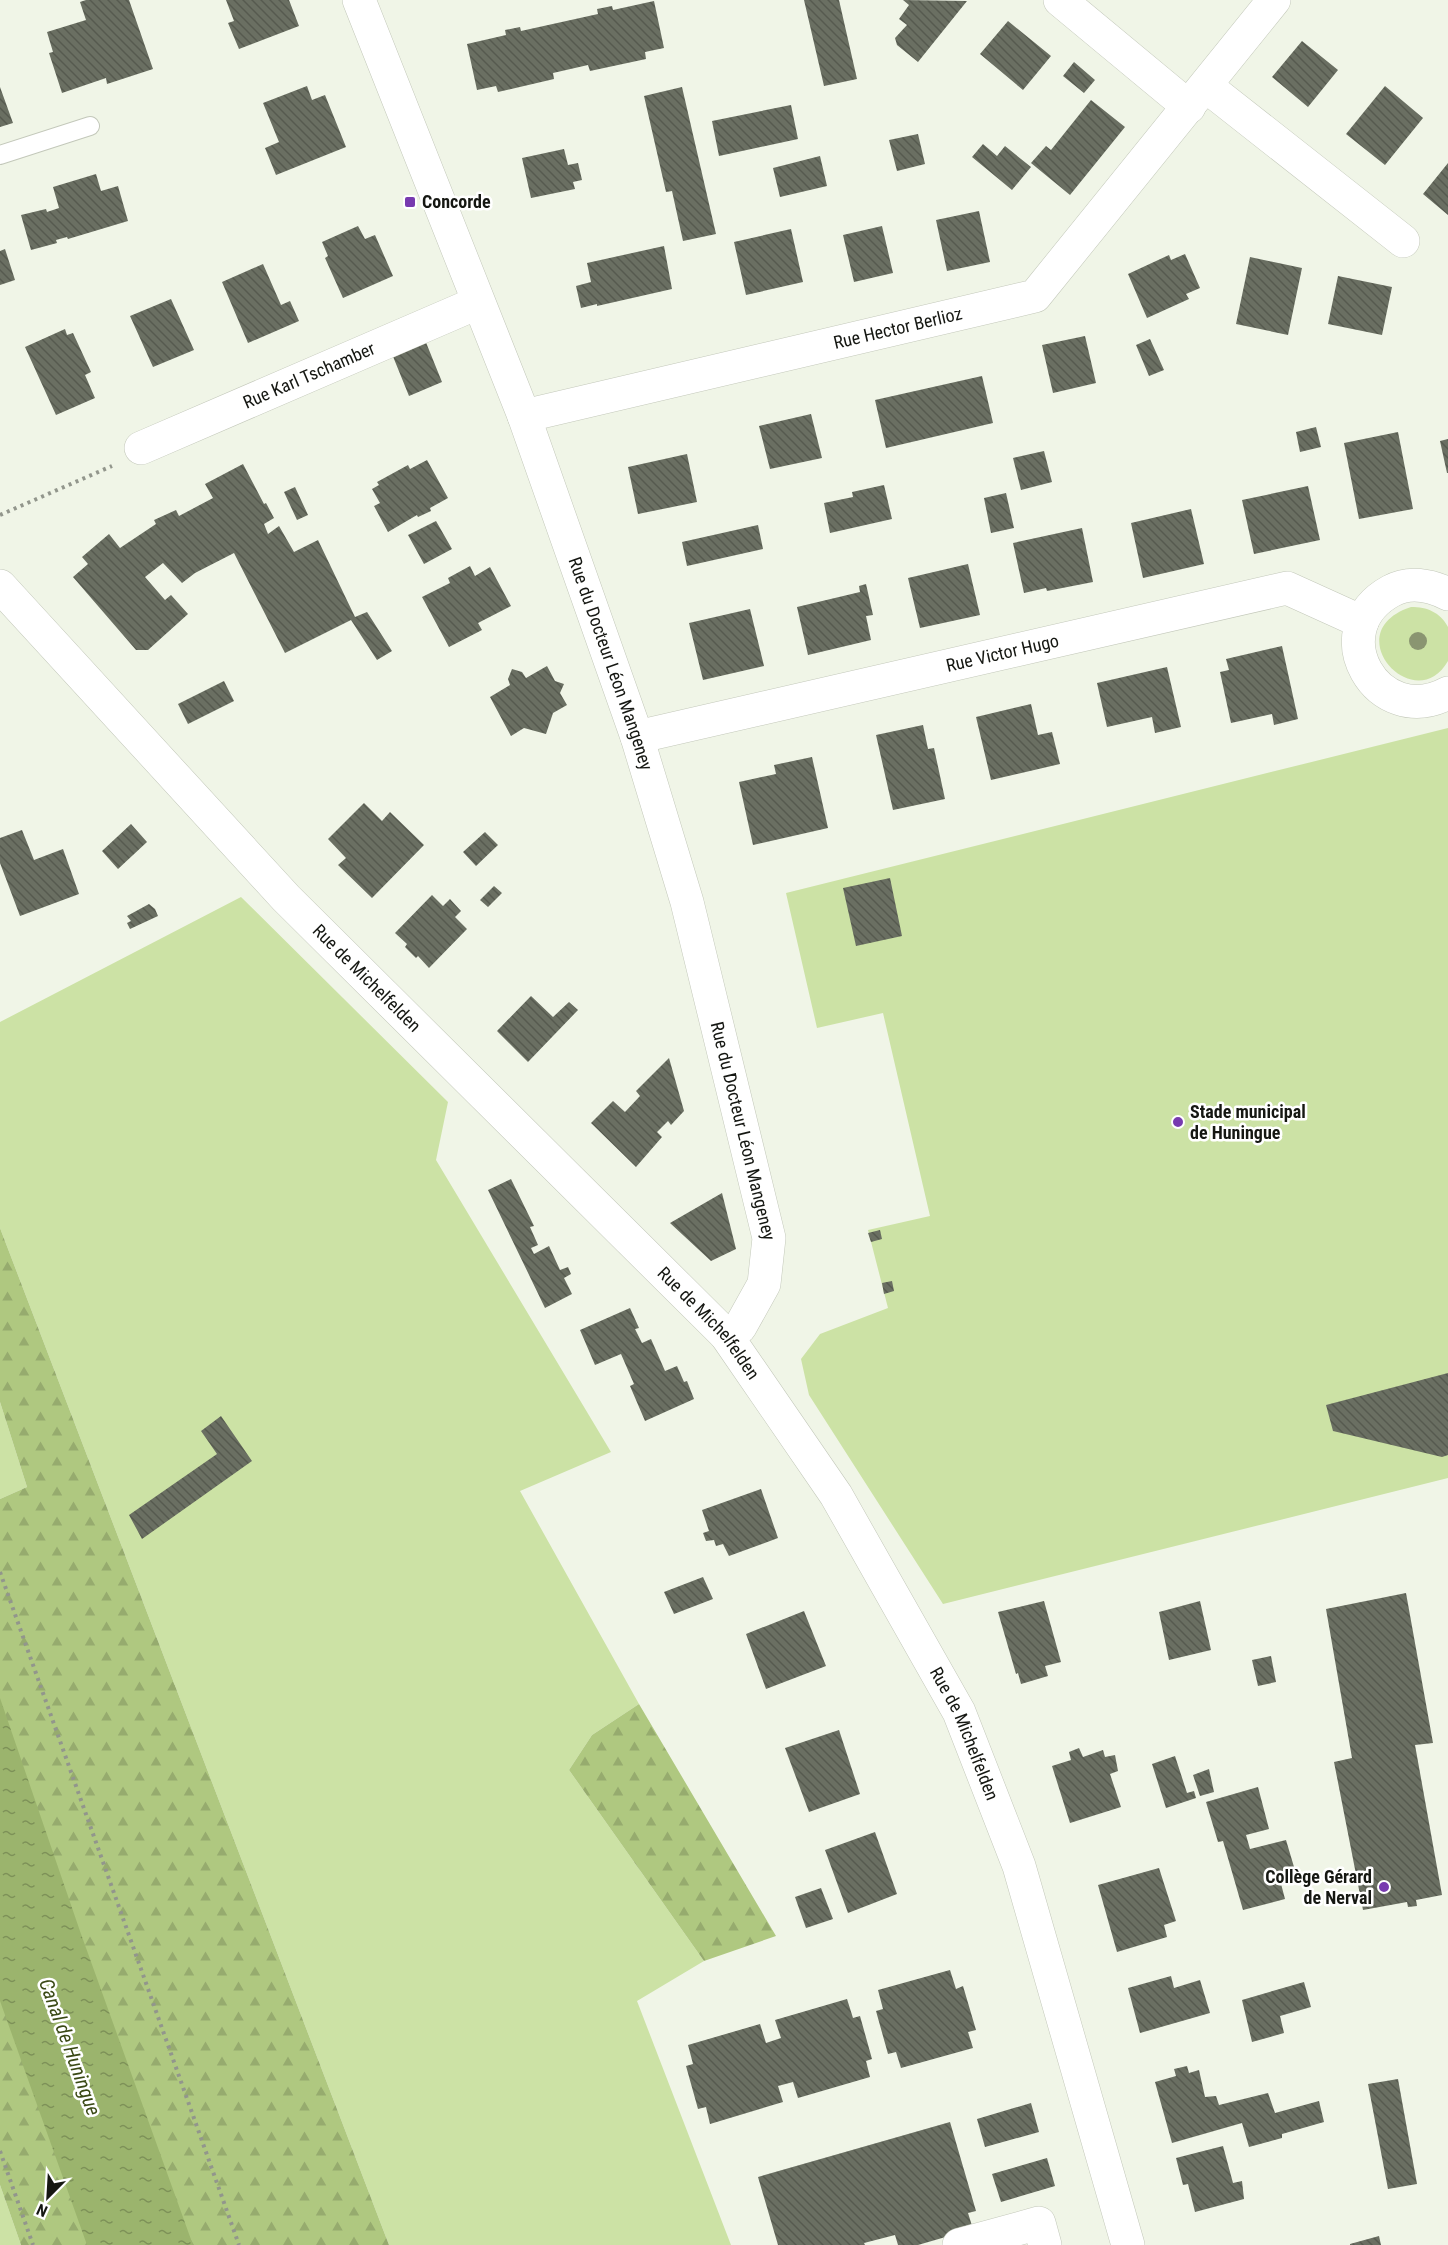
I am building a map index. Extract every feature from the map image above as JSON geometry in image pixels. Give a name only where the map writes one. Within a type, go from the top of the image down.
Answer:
[{"type":"street","name":"Rue du Docteur Léon Mangeney","points":[[359,0],[477,303],[524,416],[637,737],[687,902],[769,1238],[764,1284],[740,1327],[726,1335]]},
{"type":"street","points":[[1060,0],[1403,241]]},
{"type":"street","name":"Rue Hector Berlioz","points":[[524,416],[1035,296],[1198,97],[1274,0]]},
{"type":"street","name":"Rue Karl Tschamber","points":[[141,448],[477,303]]},
{"type":"street","points":[[1448,594],[1436,588],[1416,584],[1397,588],[1380,597],[1366,612],[1359,630],[1358,650],[1364,669],[1376,685],[1386,693],[1407,701],[1431,700],[1448,693]]},
{"type":"street","name":"Rue de Michelfelden","points":[[0,586],[286,898],[726,1335],[836,1496],[959,1712],[1019,1866],[1128,2245]]},
{"type":"street","name":"Rue Victor Hugo","points":[[637,737],[1287,588],[1362,622]]},
{"type":"street","points":[[959,2245],[1039,2223],[1045,2245]]},
{"type":"lane","points":[[0,155],[90,126]]},
{"type":"path","points":[[0,515],[127,459],[141,448]]},
{"type":"path","points":[[0,1572],[239,2245]]},
{"type":"path","points":[[0,2151],[33,2245]]},
{"type":"shaded area","points":[[1411,607],[1432,611],[1448,627],[1448,661],[1434,676],[1418,681],[1402,676],[1389,665],[1381,650],[1380,634],[1389,619]]},
{"type":"shaded area","name":"Stade municipal de Huningue","points":[[1448,728],[1448,1478],[943,1604],[809,1395],[801,1359],[820,1334],[888,1308],[868,1230],[930,1216],[883,1013],[817,1028],[786,893]]},
{"type":"shaded area","points":[[241,897],[448,1102],[436,1160],[611,1452],[520,1491],[639,1704],[592,1735],[569,1770],[704,1961],[637,2001],[731,2245],[389,2245],[0,1228],[0,1022]]},
{"type":"shaded area","points":[[0,1402],[27,1487],[0,1499]]},
{"type":"shaded area","points":[[0,2185],[21,2245],[0,2245]]},
{"type":"green space","points":[[0,1228],[389,2245],[21,2245],[0,2185],[0,1499],[27,1487],[0,1402]]},
{"type":"green space","points":[[639,1704],[776,1936],[704,1961],[569,1770],[592,1735]]},
{"type":"water","name":"Canal de Huningue","points":[[0,1698],[81,1934],[193,2245],[87,2245],[0,2001]]},
{"type":"building","points":[[129,0],[153,69],[107,84],[106,78],[62,93],[49,53],[53,52],[47,32],[86,20],[80,2]]},
{"type":"building","points":[[226,0],[289,0],[299,26],[239,49],[228,23],[234,21]]},
{"type":"building","points":[[804,0],[839,0],[857,79],[824,86]]},
{"type":"building","points":[[903,0],[967,1],[918,62],[897,45],[895,38],[907,25],[899,19],[909,5]]},
{"type":"building","points":[[654,1],[664,48],[645,52],[646,59],[590,71],[588,65],[553,73],[554,79],[498,92],[496,86],[477,90],[467,44],[506,35],[505,30],[520,27],[521,31],[598,14],[597,9],[612,6],[613,10]]},
{"type":"building","points":[[1008,21],[1051,56],[1023,90],[980,54]]},
{"type":"building","points":[[1302,41],[1338,70],[1308,107],[1272,77]]},
{"type":"building","points":[[1074,62],[1095,80],[1084,93],[1063,76]]},
{"type":"building","points":[[307,86],[312,100],[325,95],[346,147],[276,175],[265,148],[279,142],[263,103]]},
{"type":"building","points":[[1385,86],[1423,118],[1385,165],[1346,134]]},
{"type":"building","points":[[0,87],[13,123],[0,127]]},
{"type":"building","points":[[682,87],[716,234],[683,241],[672,191],[666,192],[644,96]]},
{"type":"building","points":[[1091,100],[1125,127],[1070,195],[1031,163],[1046,146],[1051,150]]},
{"type":"building","points":[[791,105],[798,139],[719,156],[712,121]]},
{"type":"building","points":[[918,134],[925,164],[897,171],[889,140]]},
{"type":"building","points":[[983,144],[997,156],[1005,146],[1031,167],[1012,190],[972,157]]},
{"type":"building","points":[[564,149],[568,165],[578,163],[582,180],[573,182],[575,189],[531,198],[522,158]]},
{"type":"building","points":[[820,156],[827,186],[780,197],[773,168]]},
{"type":"building","points":[[1448,163],[1448,215],[1423,194]]},
{"type":"building","points":[[96,174],[101,191],[118,186],[128,221],[68,239],[67,237],[56,240],[57,243],[31,250],[21,215],[59,208],[53,187]]},
{"type":"building","points":[[979,211],[990,262],[947,271],[936,220]]},
{"type":"building","points":[[358,226],[365,239],[375,235],[393,276],[343,298],[325,258],[328,256],[322,242]]},
{"type":"building","points":[[882,226],[893,273],[854,282],[843,235]]},
{"type":"building","points":[[791,229],[803,282],[746,295],[734,242]]},
{"type":"building","points":[[664,246],[672,289],[581,308],[576,286],[591,282],[587,263]]},
{"type":"building","points":[[5,249],[15,280],[0,285],[0,251]]},
{"type":"building","points":[[1185,254],[1200,288],[1186,294],[1189,299],[1147,318],[1128,274],[1169,255],[1171,260]]},
{"type":"building","points":[[1250,257],[1302,268],[1288,335],[1236,324]]},
{"type":"building","points":[[263,264],[281,305],[290,301],[299,321],[248,343],[222,282]]},
{"type":"building","points":[[1338,276],[1392,287],[1382,335],[1328,324]]},
{"type":"building","points":[[171,299],[194,350],[153,367],[130,316]]},
{"type":"building","points":[[65,329],[67,335],[73,333],[91,372],[85,375],[95,398],[56,415],[25,347]]},
{"type":"building","points":[[1085,336],[1096,383],[1053,393],[1042,345]]},
{"type":"building","points":[[1150,339],[1164,370],[1149,376],[1136,345]]},
{"type":"building","points":[[425,340],[442,382],[409,396],[392,354]]},
{"type":"building","points":[[982,376],[993,423],[886,448],[875,400]]},
{"type":"building","points":[[811,414],[822,458],[770,469],[759,426]]},
{"type":"building","points":[[1316,427],[1321,447],[1300,452],[1296,432]]},
{"type":"building","points":[[1398,432],[1413,509],[1359,519],[1344,443]]},
{"type":"building","points":[[1448,439],[1448,473],[1447,473],[1440,441]]},
{"type":"building","points":[[1044,451],[1052,482],[1021,490],[1013,458]]},
{"type":"building","points":[[687,454],[697,502],[638,514],[628,467]]},
{"type":"building","points":[[427,460],[448,498],[430,508],[431,511],[418,517],[417,515],[388,532],[374,506],[380,503],[372,489],[379,485],[377,482],[408,465],[410,469]]},
{"type":"building","points":[[243,464],[274,518],[264,524],[268,534],[279,526],[294,552],[318,540],[355,617],[367,612],[392,651],[377,660],[351,620],[285,653],[234,553],[195,573],[182,583],[163,563],[145,577],[165,600],[171,595],[188,614],[148,650],[136,650],[73,577],[88,564],[82,557],[109,534],[120,548],[156,524],[154,520],[176,510],[179,516],[213,498],[205,484]]},
{"type":"building","points":[[884,485],[892,519],[830,533],[824,503],[853,497],[852,492]]},
{"type":"building","points":[[1308,486],[1320,540],[1254,554],[1242,500]]},
{"type":"building","points":[[295,487],[308,515],[297,520],[284,492]]},
{"type":"building","points":[[1006,493],[1014,528],[991,533],[984,498]]},
{"type":"building","points":[[1191,509],[1204,564],[1143,578],[1131,523]]},
{"type":"building","points":[[436,521],[452,549],[424,564],[408,535]]},
{"type":"building","points":[[758,525],[763,549],[687,566],[682,542]]},
{"type":"building","points":[[1082,528],[1093,582],[1024,593],[1013,543]]},
{"type":"building","points":[[968,564],[980,615],[920,628],[908,578]]},
{"type":"building","points":[[470,566],[475,576],[490,567],[511,606],[478,623],[482,630],[449,647],[422,597],[450,583],[448,578]]},
{"type":"building","points":[[866,584],[873,615],[866,616],[871,640],[808,655],[797,607],[860,592],[859,586]]},
{"type":"building","points":[[750,609],[764,666],[703,680],[689,623]]},
{"type":"building","points":[[1282,646],[1298,719],[1274,725],[1272,714],[1231,723],[1220,672],[1229,670],[1226,659]]},
{"type":"building","points":[[547,666],[555,681],[564,684],[560,693],[567,705],[553,713],[546,734],[524,728],[511,736],[490,697],[510,685],[508,679],[512,669],[522,672],[526,678]]},
{"type":"building","points":[[1167,667],[1181,727],[1155,733],[1152,717],[1107,727],[1097,683]]},
{"type":"building","points":[[224,681],[234,701],[188,724],[178,704]]},
{"type":"building","points":[[1031,704],[1038,735],[1052,732],[1060,764],[991,780],[976,717]]},
{"type":"building","points":[[923,725],[928,749],[934,748],[945,799],[893,810],[876,735]]},
{"type":"building","points":[[812,757],[828,828],[753,845],[739,782],[776,774],[774,765]]},
{"type":"building","points":[[364,803],[382,821],[390,812],[424,845],[372,898],[338,865],[346,858],[328,839]]},
{"type":"building","points":[[131,824],[147,842],[118,869],[102,851]]},
{"type":"building","points":[[22,830],[34,860],[63,849],[79,894],[20,916],[0,863],[0,838]]},
{"type":"building","points":[[485,832],[498,845],[476,866],[463,852]]},
{"type":"building","points":[[890,878],[902,936],[856,946],[843,888]]},
{"type":"building","points":[[494,886],[502,893],[488,907],[480,900]]},
{"type":"building","points":[[432,895],[443,906],[450,899],[461,911],[455,917],[467,929],[429,968],[405,947],[407,944],[395,933]]},
{"type":"building","points":[[149,904],[158,916],[130,929],[127,923],[131,921],[127,916]]},
{"type":"building","points":[[531,996],[553,1017],[569,1002],[578,1010],[528,1062],[497,1031]]},
{"type":"building","points":[[669,1058],[684,1111],[671,1125],[668,1121],[657,1132],[662,1137],[636,1167],[591,1123],[613,1101],[625,1112],[640,1096],[636,1091]]},
{"type":"building","points":[[511,1179],[534,1226],[530,1227],[538,1245],[531,1248],[534,1254],[549,1246],[560,1270],[568,1267],[571,1274],[564,1278],[572,1294],[545,1308],[488,1190]]},
{"type":"building","points":[[722,1193],[736,1249],[711,1261],[670,1223]]},
{"type":"building","points":[[880,1230],[882,1239],[871,1242],[868,1233]]},
{"type":"building","points":[[892,1281],[894,1291],[884,1294],[882,1283]]},
{"type":"building","points":[[630,1308],[639,1328],[635,1329],[642,1343],[651,1339],[665,1371],[677,1366],[684,1382],[687,1381],[694,1399],[645,1421],[630,1386],[634,1384],[621,1354],[595,1365],[580,1330]]},
{"type":"building","points":[[1448,1373],[1448,1455],[1442,1457],[1333,1431],[1326,1405]]},
{"type":"building","points":[[221,1416],[252,1461],[142,1539],[129,1515],[217,1454],[201,1431]]},
{"type":"building","points":[[761,1489],[778,1538],[729,1556],[723,1544],[716,1546],[714,1540],[706,1541],[703,1533],[709,1531],[702,1510]]},
{"type":"building","points":[[703,1577],[713,1599],[674,1614],[664,1592]]},
{"type":"building","points":[[1406,1593],[1433,1743],[1415,1745],[1442,1895],[1416,1900],[1417,1906],[1408,1907],[1407,1902],[1363,1910],[1334,1762],[1352,1758],[1326,1609]]},
{"type":"building","points":[[1044,1601],[1061,1662],[1045,1666],[1048,1676],[1021,1684],[998,1612]]},
{"type":"building","points":[[1200,1601],[1211,1650],[1169,1660],[1159,1612]]},
{"type":"building","points":[[804,1611],[826,1666],[766,1689],[746,1634]]},
{"type":"building","points":[[1271,1656],[1276,1682],[1258,1686],[1252,1660]]},
{"type":"building","points":[[839,1730],[860,1794],[809,1812],[785,1748]]},
{"type":"building","points":[[1079,1748],[1083,1757],[1103,1750],[1105,1757],[1115,1755],[1118,1771],[1110,1774],[1121,1807],[1070,1823],[1052,1766],[1071,1760],[1069,1752]]},
{"type":"building","points":[[1175,1756],[1187,1793],[1194,1791],[1196,1798],[1166,1808],[1152,1764]]},
{"type":"building","points":[[1209,1769],[1214,1792],[1200,1796],[1193,1775]]},
{"type":"building","points":[[1258,1787],[1269,1829],[1246,1835],[1250,1849],[1286,1840],[1297,1877],[1280,1880],[1285,1899],[1243,1910],[1223,1841],[1218,1842],[1206,1802]]},
{"type":"building","points":[[875,1832],[897,1894],[848,1913],[825,1850]]},
{"type":"building","points":[[1159,1868],[1176,1921],[1164,1925],[1167,1937],[1117,1952],[1098,1885]]},
{"type":"building","points":[[821,1888],[833,1919],[806,1928],[795,1897]]},
{"type":"building","points":[[950,1970],[956,1989],[963,1986],[976,2030],[968,2032],[973,2048],[901,2068],[896,2052],[888,2054],[876,2011],[883,2009],[878,1990]]},
{"type":"building","points":[[1171,1976],[1174,1988],[1200,1980],[1210,2013],[1140,2033],[1128,1988]]},
{"type":"building","points":[[1304,1982],[1311,2007],[1280,2016],[1284,2033],[1252,2042],[1242,2000]]},
{"type":"building","points":[[847,1999],[853,2018],[860,2016],[872,2059],[866,2061],[870,2077],[798,2098],[793,2082],[778,2086],[783,2102],[710,2124],[706,2107],[698,2109],[686,2066],[693,2064],[688,2045],[760,2024],[766,2043],[781,2038],[775,2020]]},
{"type":"building","points":[[1187,2066],[1189,2073],[1199,2070],[1205,2097],[1216,2096],[1219,2105],[1268,2093],[1275,2113],[1319,2101],[1324,2122],[1282,2134],[1282,2138],[1249,2147],[1242,2123],[1172,2143],[1155,2082],[1176,2076],[1174,2069]]},
{"type":"building","points":[[1398,2079],[1417,2184],[1388,2189],[1368,2084]]},
{"type":"building","points":[[1031,2103],[1039,2132],[985,2147],[977,2119]]},
{"type":"building","points":[[950,2122],[976,2211],[968,2213],[973,2229],[918,2245],[898,2245],[895,2235],[864,2243],[865,2245],[778,2245],[758,2177]]},
{"type":"building","points":[[1223,2146],[1233,2183],[1242,2181],[1244,2199],[1195,2212],[1188,2184],[1183,2185],[1176,2158]]},
{"type":"building","points":[[1047,2158],[1055,2186],[1001,2202],[992,2174]]},
{"type":"building","points":[[1379,2236],[1381,2245],[1350,2245],[1350,2244]]},
{"type":"place","name":"Concorde","points":[[410,202]]},
{"type":"place","name":"Stade municipal de Huningue","points":[[1178,1122]]},
{"type":"place","name":"Collège Gérard de Nerval","points":[[1384,1887]]}]
